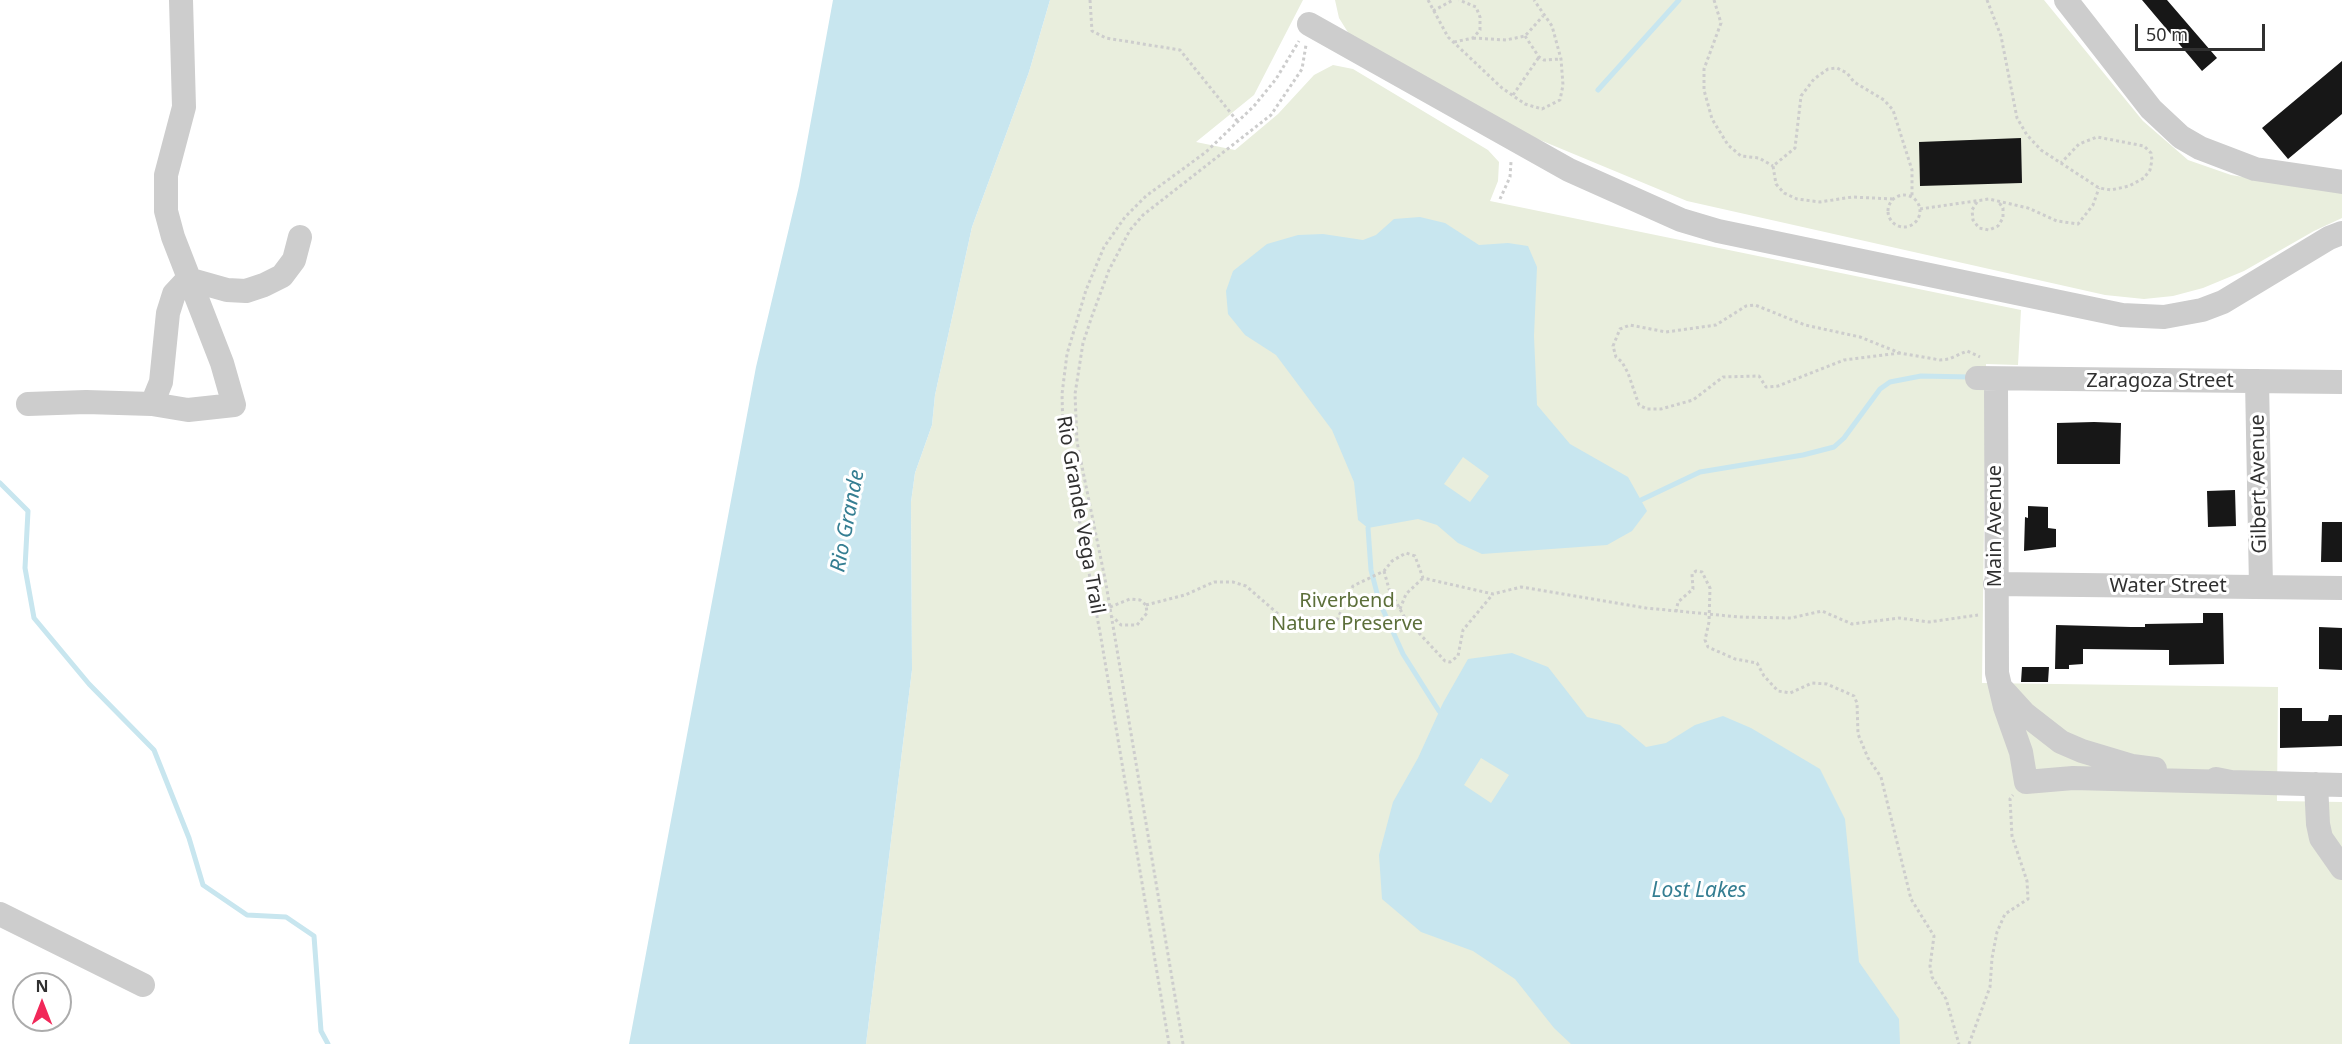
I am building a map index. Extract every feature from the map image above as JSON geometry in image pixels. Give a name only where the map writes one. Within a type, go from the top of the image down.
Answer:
[{"type":"street","points":[[28,404],[86,402],[153,404],[188,410],[234,405],[222,363],[188,279],[166,211],[166,175],[183,107],[181,0]]},
{"type":"street","points":[[2066,0],[2151,109],[2181,137],[2200,148],[2255,169],[2342,182]]},
{"type":"street","points":[[1310,24],[1610,191],[1681,220],[1718,231],[2122,315],[2164,318],[2202,310],[2342,233]]},
{"type":"street","points":[[188,279],[227,290],[246,291],[264,285],[282,276],[294,260],[300,237]]},
{"type":"street","points":[[153,404],[161,382],[168,314],[174,294],[188,279]]},
{"type":"street","name":"Zaragoza Street","points":[[1986,374],[2342,382]]},
{"type":"street","name":"Main Avenue","points":[[1986,374],[1997,673]]},
{"type":"street","name":"Gilbert Avenue","points":[[2257,381],[2261,586]]},
{"type":"street","name":"Water Street","points":[[1995,584],[2342,588]]},
{"type":"street","points":[[1997,673],[2005,707],[2021,752],[2026,782],[2073,778],[2342,784]]},
{"type":"street","points":[[1997,673],[2012,702],[2042,729],[2061,742],[2082,751],[2132,766],[2231,782]]},
{"type":"street","points":[[2316,784],[2321,838],[2342,868]]},
{"type":"street","points":[[0,914],[143,985]]},
{"type":"path","points":[[1090,0],[1092,31],[1106,38],[1180,50],[1238,122]]},
{"type":"path","points":[[1428,0],[1454,42],[1513,96],[1525,104],[1542,109],[1560,100],[1563,85],[1558,39],[1534,0]]},
{"type":"path","points":[[1433,11],[1453,0]]},
{"type":"path","points":[[1459,0],[1476,7],[1480,17],[1480,30],[1473,38]]},
{"type":"path","points":[[1714,0],[1721,23],[1704,69],[1704,90],[1712,119],[1728,145],[1741,156],[1759,158],[1773,166]]},
{"type":"path","points":[[1987,0],[2001,36],[2017,118],[2027,135],[2041,150],[2099,188],[2111,190],[2129,186],[2144,178],[2150,170],[2151,153],[2144,146],[2097,137],[2079,144],[2061,163]]},
{"type":"path","points":[[1454,42],[1473,38],[1506,40],[1525,36],[1544,15]]},
{"type":"path","points":[[1183,1044],[1110,607],[1074,417],[1078,367],[1092,316],[1119,248],[1143,214],[1271,115],[1302,69],[1310,24]]},
{"type":"path","name":"Rio Grande Vega Trail","points":[[1169,1044],[1101,638],[1063,430],[1062,394],[1067,354],[1086,290],[1104,247],[1125,217],[1146,196],[1206,152],[1238,122],[1276,79],[1310,24]]},
{"type":"path","points":[[1525,36],[1528,45],[1539,57],[1544,60],[1561,59]]},
{"type":"path","points":[[1513,96],[1539,57]]},
{"type":"path","points":[[1773,166],[1795,148],[1801,96],[1814,79],[1828,69],[1837,68],[1884,100],[1893,110],[1912,170],[1912,197],[1920,209]]},
{"type":"path","points":[[1500,199],[1510,177],[1513,139]]},
{"type":"path","points":[[1773,166],[1776,184],[1784,193],[1797,199],[1820,202],[1852,197],[1893,199],[1902,195],[1912,197]]},
{"type":"path","points":[[1920,209],[1977,201],[1998,201],[2028,208],[2057,221],[2078,224],[2093,205],[2099,188]]},
{"type":"path","points":[[1893,199],[1888,207],[1889,217],[1900,226],[1914,223],[1920,209]]},
{"type":"path","points":[[1977,201],[1972,210],[1973,220],[1979,228],[1989,230],[1998,226],[2003,218],[2002,208],[1998,201]]},
{"type":"path","points":[[1900,353],[1844,360],[1778,387],[1766,387],[1758,376],[1748,374],[1723,377],[1693,400],[1661,409],[1647,409],[1639,405],[1628,373],[1616,357],[1613,346],[1620,329],[1630,325],[1666,332],[1716,325],[1746,306],[1755,305],[1805,325],[1860,338],[1900,353],[1940,360],[1949,359],[1967,351],[1980,357],[1986,374]]},
{"type":"path","points":[[1146,605],[1185,595],[1214,582],[1233,582],[1246,586],[1284,619],[1303,626],[1317,627],[1337,620],[1353,586],[1384,571],[1398,556],[1412,553],[1418,560],[1424,578]]},
{"type":"path","points":[[1384,571],[1400,610],[1445,661],[1454,662],[1461,649],[1463,630],[1493,594]]},
{"type":"path","points":[[1676,612],[1678,603],[1693,589],[1692,574],[1696,571],[1702,572],[1710,588],[1705,640],[1708,646],[1735,659],[1757,663],[1764,676],[1778,691],[1790,693],[1812,683],[1827,684],[1854,696],[1857,703],[1858,734],[1868,758],[1881,777],[1911,898],[1934,936],[1930,966],[1932,976],[1946,999],[1959,1044]]},
{"type":"path","points":[[1424,578],[1493,594],[1521,587],[1676,612],[1709,615],[1791,618],[1822,612],[1852,624],[1899,618],[1929,622],[1980,615]]},
{"type":"path","points":[[1400,610],[1406,594],[1424,578]]},
{"type":"path","points":[[1110,607],[1130,599],[1140,600],[1146,605],[1147,613],[1137,625],[1122,625],[1111,614]]},
{"type":"path","points":[[1969,1044],[1990,987],[1997,932],[2005,914],[2028,898],[2027,881],[2012,836],[2010,799],[2020,785],[2026,782]]},
{"type":"green space","name":"Riverbend Nature Preserve","points":[[1050,0],[1303,0],[1254,95],[1196,142],[1235,150],[1278,114],[1314,75],[1333,65],[1353,69],[1488,150],[1499,162],[1498,181],[1490,201],[2021,310],[2018,365],[1986,364],[1982,683],[2278,687],[2277,801],[2342,802],[2342,1044],[866,1044],[912,670],[911,502],[915,473],[932,425],[935,395],[972,227],[1029,72]]},
{"type":"green space","points":[[1335,0],[2044,0],[2143,121],[2188,160],[2231,175],[2342,193],[2342,218],[2314,231],[2244,271],[2203,288],[2173,296],[2144,299],[2105,295],[1687,201],[1499,123],[1349,34],[1339,18]]},
{"type":"water","name":"Rio Grande","points":[[833,0],[1050,0],[1029,72],[972,227],[935,395],[932,425],[915,473],[911,502],[912,670],[866,1044],[629,1044],[756,367],[799,186]]},
{"type":"water","points":[[1420,217],[1445,223],[1479,245],[1508,243],[1528,246],[1537,267],[1534,336],[1537,405],[1570,444],[1628,477],[1647,511],[1632,531],[1607,545],[1482,554],[1458,543],[1437,525],[1418,519],[1368,528],[1358,520],[1354,482],[1332,430],[1276,355],[1245,335],[1228,314],[1226,291],[1233,271],[1267,244],[1298,235],[1323,234],[1363,240],[1376,235],[1394,219]],"holes":[[[1463,457],[1489,476],[1470,502],[1444,484]]]},
{"type":"water","name":"Lost Lakes","points":[[1512,653],[1548,667],[1587,717],[1620,725],[1646,747],[1666,743],[1695,725],[1723,716],[1751,728],[1820,769],[1845,819],[1859,962],[1899,1019],[1900,1044],[1571,1044],[1554,1028],[1515,979],[1473,951],[1421,932],[1382,899],[1379,855],[1393,802],[1468,659]],"holes":[[[1481,758],[1509,775],[1491,803],[1464,785]]]},
{"type":"building","points":[[2142,0],[2167,0],[2217,58],[2202,71]]},
{"type":"building","points":[[2342,61],[2342,114],[2288,159],[2262,128]]},
{"type":"building","points":[[2021,138],[2022,183],[1920,186],[1919,142]]},
{"type":"building","points":[[2057,423],[2121,423],[2120,464],[2057,464]]},
{"type":"building","points":[[2235,490],[2236,526],[2208,527],[2207,491]]},
{"type":"building","points":[[2028,506],[2048,507],[2048,528],[2056,529],[2056,547],[2024,551],[2025,517],[2028,518]]},
{"type":"building","points":[[2322,522],[2342,522],[2342,562],[2321,562]]},
{"type":"building","points":[[2203,613],[2223,613],[2224,664],[2169,665],[2169,650],[2083,649],[2083,664],[2069,665],[2069,669],[2055,669],[2056,625],[2145,627],[2145,624],[2203,623]]},
{"type":"building","points":[[2319,627],[2342,628],[2342,670],[2319,669]]},
{"type":"building","points":[[2022,667],[2049,667],[2048,682],[2021,682]]},
{"type":"building","points":[[2280,708],[2302,708],[2302,721],[2328,721],[2329,715],[2342,715],[2342,746],[2280,748]]},
{"type":"waterway","points":[[1598,90],[1679,0]]},
{"type":"waterway","points":[[1641,500],[1700,472],[1803,455],[1834,447],[1844,438],[1880,389],[1890,382],[1921,376],[1970,377]]},
{"type":"waterway","points":[[0,483],[28,511],[25,568],[34,618],[89,684],[154,750],[189,838],[203,885],[247,915],[286,917],[314,936],[321,1031],[328,1044]]},
{"type":"waterway","points":[[1368,528],[1371,570],[1379,601],[1403,654],[1439,711]]}]
